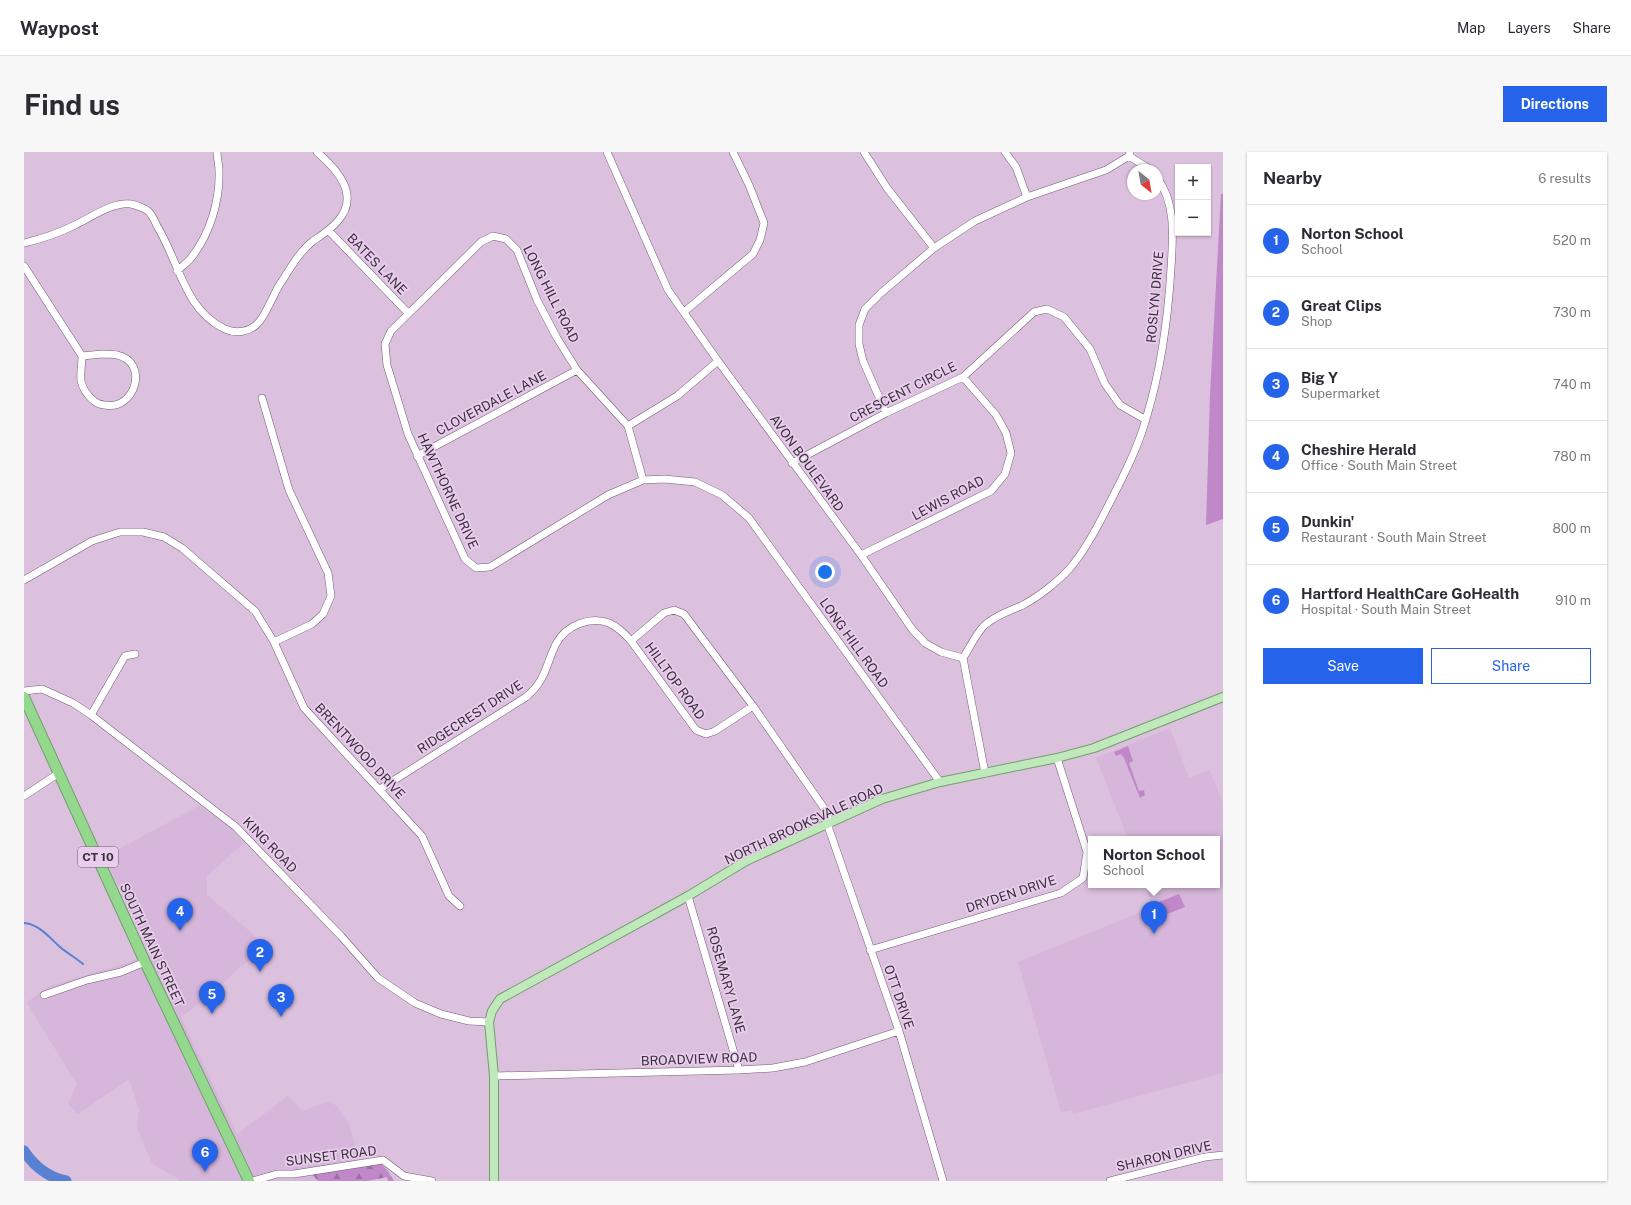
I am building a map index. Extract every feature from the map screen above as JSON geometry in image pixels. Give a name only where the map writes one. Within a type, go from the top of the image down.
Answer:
[{"type":"highway","name":"SOUTH MAIN STREET","points":[[24,697],[145,962],[249,1181]]},
{"type":"main road","name":"NORTH BROOKSVALE ROAD","points":[[494,1181],[494,1076],[490,1022],[492,1011],[500,999],[688,896],[746,862],[882,799],[940,782],[1057,758],[1094,748],[1223,698]]},
{"type":"street","points":[[177,271],[190,259],[198,247],[205,235],[213,214],[220,170],[217,152]]},
{"type":"street","points":[[24,243],[38,240],[75,225],[108,207],[130,204],[148,211],[163,236],[177,271],[192,300],[215,325],[231,332],[244,332],[258,323],[294,261],[313,242],[329,231],[342,217],[348,200],[343,180],[332,165],[317,152]]},
{"type":"street","name":"AVON BOULEVARD","points":[[607,152],[668,290],[718,362],[861,555],[912,629],[925,642],[936,649],[963,658]]},
{"type":"street","points":[[684,312],[753,254],[760,240],[764,223],[749,185],[733,152]]},
{"type":"street","points":[[864,152],[887,188],[934,248]]},
{"type":"street","points":[[1006,152],[1016,167],[1027,197]]},
{"type":"street","points":[[886,413],[863,361],[859,344],[859,325],[865,309],[881,293],[934,248],[975,221],[1027,197],[1106,170],[1130,154],[1143,164]]},
{"type":"street","name":"ROSLYN DRIVE","points":[[1146,420],[1161,360],[1169,305],[1172,248],[1170,204],[1163,186]]},
{"type":"street","name":"BATES LANE","points":[[329,231],[408,313]]},
{"type":"street","name":"LONG HILL ROAD","points":[[408,313],[481,242],[493,236],[506,239],[517,250],[538,300],[557,338],[577,370],[628,426],[643,480],[664,479],[695,482],[722,495],[749,518],[940,782]]},
{"type":"street","points":[[24,266],[82,356],[81,381],[86,394],[98,404],[111,407],[123,403],[132,393],[136,382],[136,370],[131,361],[118,355],[102,354],[82,356]]},
{"type":"street","name":"CRESCENT CIRCLE","points":[[792,463],[886,413],[963,376],[1034,312],[1048,309],[1064,318],[1090,349],[1105,384],[1120,405],[1146,420]]},
{"type":"street","name":"HAWTHORNE DRIVE","points":[[408,313],[391,331],[384,344],[387,365],[408,434],[417,456],[465,559],[476,568],[490,567],[608,495],[643,480]]},
{"type":"street","points":[[628,426],[677,396],[718,362]]},
{"type":"street","name":"CLOVERDALE LANE","points":[[417,456],[577,370]]},
{"type":"street","name":"LEWIS ROAD","points":[[861,555],[991,491],[1005,474],[1010,453],[1006,433],[996,415],[963,376]]},
{"type":"street","points":[[262,398],[289,490],[328,573],[331,596],[323,614],[312,624],[274,642]]},
{"type":"street","points":[[985,773],[963,658],[985,625],[999,615],[1022,605],[1046,589],[1071,567],[1092,536],[1120,484],[1146,420]]},
{"type":"street","name":"BRENTWOOD DRIVE","points":[[24,580],[92,541],[120,532],[143,532],[164,537],[182,548],[255,611],[274,642],[304,708],[422,836],[449,896],[460,906]]},
{"type":"street","name":"HILLTOP ROAD","points":[[752,706],[716,731],[706,734],[696,730],[631,641],[664,613],[674,610],[684,614],[752,706],[824,808],[828,817],[828,823]]},
{"type":"street","name":"RIDGECREST DRIVE","points":[[380,789],[526,697],[537,688],[556,644],[563,633],[574,626],[586,621],[598,620],[611,624],[622,631],[631,641]]},
{"type":"street","points":[[91,715],[125,656],[135,654]]},
{"type":"street","name":"KING ROAD","points":[[24,691],[42,689],[73,703],[91,715],[236,827],[341,936],[378,978],[415,1003],[441,1014],[469,1021],[490,1022]]},
{"type":"street","name":"DRYDEN DRIVE","points":[[870,950],[1061,893],[1083,878],[1087,852],[1057,758]]},
{"type":"street","points":[[24,796],[59,773]]},
{"type":"street","name":"OTT DRIVE","points":[[828,823],[870,950],[899,1031],[943,1181]]},
{"type":"street","name":"ROSEMARY LANE","points":[[688,896],[739,1070]]},
{"type":"street","points":[[44,995],[87,980],[121,972],[145,962]]},
{"type":"street","name":"BROADVIEW ROAD","points":[[494,1076],[773,1068],[805,1062],[899,1031]]},
{"type":"street","name":"SHARON DRIVE","points":[[1110,1181],[1205,1157],[1223,1155]]},
{"type":"street","name":"SUNSET ROAD","points":[[254,1181],[277,1174],[294,1174],[383,1160],[404,1176],[432,1181]]},
{"type":"shaded area","points":[[1170,728],[1189,778],[1210,770],[1223,803],[1223,1073],[1073,1114],[1072,1110],[1061,1112],[1018,962],[1153,907],[1146,888],[1220,888],[1220,836],[1127,836],[1096,758]]},
{"type":"shaded area","points":[[199,806],[229,826],[245,842],[207,876],[207,895],[254,935],[264,950],[239,968],[218,989],[181,1017],[237,1134],[288,1096],[302,1111],[328,1101],[337,1106],[350,1126],[359,1160],[308,1169],[318,1181],[178,1181],[176,1177],[152,1164],[137,1127],[139,1110],[129,1079],[78,1114],[68,1104],[77,1084],[27,1002],[49,986],[133,961],[150,952],[104,857]]},
{"type":"green space","points":[[1221,194],[1223,194],[1223,519],[1206,525],[1210,394]]},
{"type":"green space","points":[[1128,746],[1133,761],[1129,763],[1139,791],[1144,790],[1145,795],[1140,798],[1124,758],[1121,754],[1116,756],[1114,752]]},
{"type":"green space","points":[[1179,894],[1185,907],[1165,915],[1159,902]]},
{"type":"green space","points":[[380,1163],[388,1171],[394,1181],[388,1181],[387,1177],[367,1181],[318,1181],[311,1173]]},
{"type":"waterway","points":[[24,923],[35,926],[83,964]]},
{"type":"waterway","points":[[24,1151],[32,1161],[47,1174],[66,1181]]},
{"type":"place","name":"Cheshire Herald","points":[[180,931]]},
{"type":"place","name":"Norton School","points":[[1154,934]]},
{"type":"place","name":"Great Clips","points":[[260,972]]},
{"type":"place","name":"Dunkin'","points":[[212,1014]]},
{"type":"place","name":"Big Y","points":[[281,1017]]},
{"type":"place","name":"Hartford HealthCare GoHealth","points":[[205,1172]]}]
